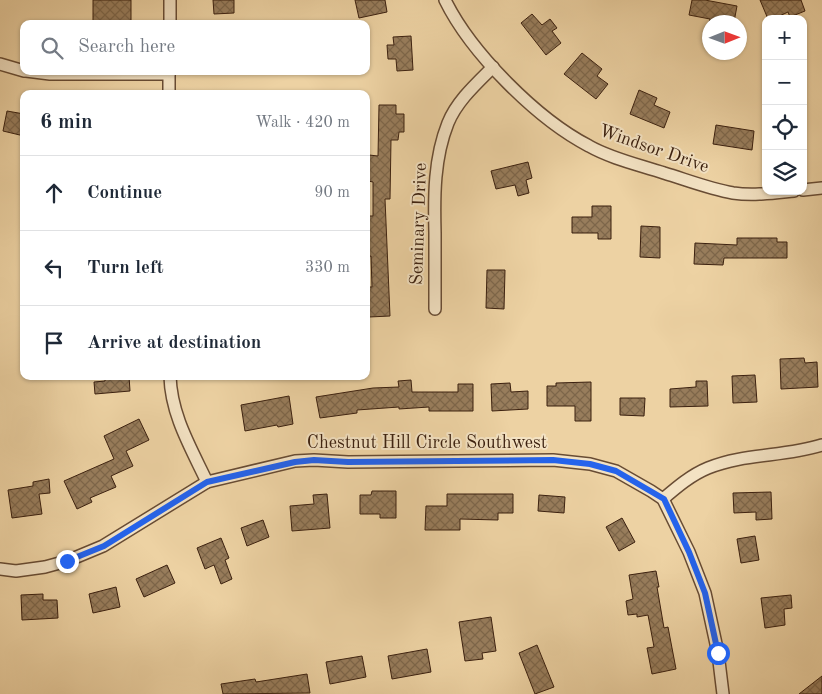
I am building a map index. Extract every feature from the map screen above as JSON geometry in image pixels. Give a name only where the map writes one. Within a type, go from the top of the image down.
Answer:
[{"type":"street","points":[[170,0],[170,20]]},
{"type":"street","name":"Windsor Drive","points":[[445,0],[469,39],[514,90],[562,128],[589,146],[616,157],[709,187],[734,193],[762,192]]},
{"type":"street","points":[[0,64],[20,70]]},
{"type":"street","name":"Seminary Drive","points":[[435,309],[434,200],[440,146],[448,122],[458,106],[473,86],[493,67]]},
{"type":"street","points":[[169,75],[169,90]]},
{"type":"street","points":[[807,190],[822,188]]},
{"type":"street","points":[[170,380],[171,393],[178,419],[207,482]]},
{"type":"street","points":[[723,694],[718,653],[705,593],[689,552],[664,499],[690,477],[707,468],[738,460],[804,451],[822,445]]},
{"type":"street","name":"Chestnut Hill Circle Southwest","points":[[0,569],[16,571],[45,568],[67,561],[104,546],[207,482],[295,462],[314,460],[348,462],[553,460],[590,464],[616,471],[664,499]]},
{"type":"building","points":[[93,0],[131,0],[131,20],[93,20]]},
{"type":"building","points":[[213,0],[234,0],[234,13],[214,14]]},
{"type":"building","points":[[355,0],[385,0],[387,12],[359,18]]},
{"type":"building","points":[[692,0],[705,0],[737,6],[735,15],[702,15],[702,17],[689,15]]},
{"type":"building","points":[[760,0],[801,0],[805,11],[795,15],[789,15],[788,12],[782,15],[766,15]]},
{"type":"building","points":[[532,14],[542,25],[550,19],[557,28],[552,31],[561,43],[546,55],[521,23]]},
{"type":"building","points":[[411,36],[413,70],[397,71],[396,59],[388,59],[387,45],[394,45],[393,37]]},
{"type":"building","points":[[582,53],[602,69],[597,76],[608,84],[596,99],[564,74]]},
{"type":"building","points":[[639,90],[657,98],[654,105],[670,112],[664,128],[630,114]]},
{"type":"building","points":[[379,105],[396,105],[396,114],[404,114],[404,132],[399,132],[398,140],[391,140],[390,199],[385,199],[390,316],[370,317],[370,287],[372,287],[370,216],[373,216],[373,182],[370,181],[370,155],[378,156]]},
{"type":"building","points":[[7,111],[20,113],[20,135],[3,131]]},
{"type":"building","points":[[716,125],[754,131],[752,150],[713,144]]},
{"type":"building","points":[[528,162],[532,178],[526,180],[529,193],[518,196],[515,185],[496,189],[491,171]]},
{"type":"building","points":[[592,206],[611,206],[611,239],[598,239],[598,233],[572,233],[572,217],[592,217]]},
{"type":"building","points":[[641,226],[660,227],[660,258],[640,257]]},
{"type":"building","points":[[737,238],[777,238],[777,242],[787,242],[787,258],[724,258],[723,265],[694,264],[695,243],[737,245]]},
{"type":"building","points":[[487,270],[505,270],[504,309],[486,308]]},
{"type":"building","points":[[804,358],[805,363],[817,362],[818,387],[781,389],[780,359]]},
{"type":"building","points":[[755,375],[757,402],[733,403],[732,376]]},
{"type":"building","points":[[129,380],[130,391],[95,394],[94,382]]},
{"type":"building","points":[[411,380],[412,392],[458,392],[458,384],[473,384],[473,411],[429,411],[429,407],[399,409],[399,407],[357,410],[357,413],[320,418],[316,397],[373,388],[399,387],[398,381]]},
{"type":"building","points":[[696,381],[707,381],[708,406],[670,407],[670,389],[696,387]]},
{"type":"building","points":[[591,382],[591,421],[575,421],[575,406],[547,406],[547,386],[556,386],[556,383]]},
{"type":"building","points":[[510,383],[511,392],[528,391],[528,409],[492,411],[491,384]]},
{"type":"building","points":[[289,396],[293,424],[245,431],[241,405]]},
{"type":"building","points":[[620,398],[645,398],[644,416],[620,415]]},
{"type":"building","points":[[139,419],[149,440],[126,451],[133,466],[111,476],[116,487],[90,498],[92,502],[77,509],[64,481],[114,459],[104,436]]},
{"type":"building","points":[[49,479],[50,493],[39,494],[42,514],[12,518],[8,490],[33,486],[33,482]]},
{"type":"building","points":[[372,491],[396,491],[396,518],[380,518],[380,514],[360,514],[360,495],[371,495]]},
{"type":"building","points":[[771,492],[772,519],[756,520],[756,512],[734,513],[733,493]]},
{"type":"building","points":[[327,494],[330,528],[292,531],[290,506],[314,504],[313,495]]},
{"type":"building","points":[[447,494],[513,494],[513,513],[498,513],[498,520],[460,519],[460,530],[425,530],[426,506],[447,506]]},
{"type":"building","points":[[539,495],[565,497],[564,513],[538,511]]},
{"type":"building","points":[[622,518],[635,542],[619,551],[606,527]]},
{"type":"building","points":[[263,520],[269,537],[247,546],[241,528]]},
{"type":"building","points":[[755,536],[759,560],[741,563],[737,539]]},
{"type":"building","points":[[221,538],[229,558],[225,560],[232,579],[221,584],[214,565],[205,569],[197,548]]},
{"type":"building","points":[[167,565],[175,583],[144,597],[136,579]]},
{"type":"building","points":[[656,571],[664,628],[668,627],[676,669],[652,674],[647,648],[654,647],[648,615],[637,617],[637,614],[628,615],[626,601],[633,599],[629,575]]},
{"type":"building","points":[[116,587],[120,607],[93,613],[89,594]]},
{"type":"building","points":[[43,594],[43,600],[57,600],[58,618],[22,620],[21,595]]},
{"type":"building","points":[[791,595],[792,608],[784,609],[785,625],[765,628],[761,598]]},
{"type":"building","points":[[491,617],[496,651],[482,653],[483,659],[465,661],[459,622]]},
{"type":"building","points":[[537,645],[554,687],[535,694],[519,653]]},
{"type":"building","points":[[427,649],[431,672],[392,679],[388,656]]},
{"type":"building","points":[[362,656],[366,677],[330,684],[326,662]]},
{"type":"building","points":[[307,674],[310,693],[223,694],[221,684],[255,679],[256,682]]},
{"type":"building","points":[[822,676],[822,694],[799,694]]},
{"type":"route","points":[[67,561],[104,546],[207,482],[295,462],[314,460],[348,462],[553,460],[590,464],[616,471],[664,499],[689,552],[705,593],[718,653]]}]
